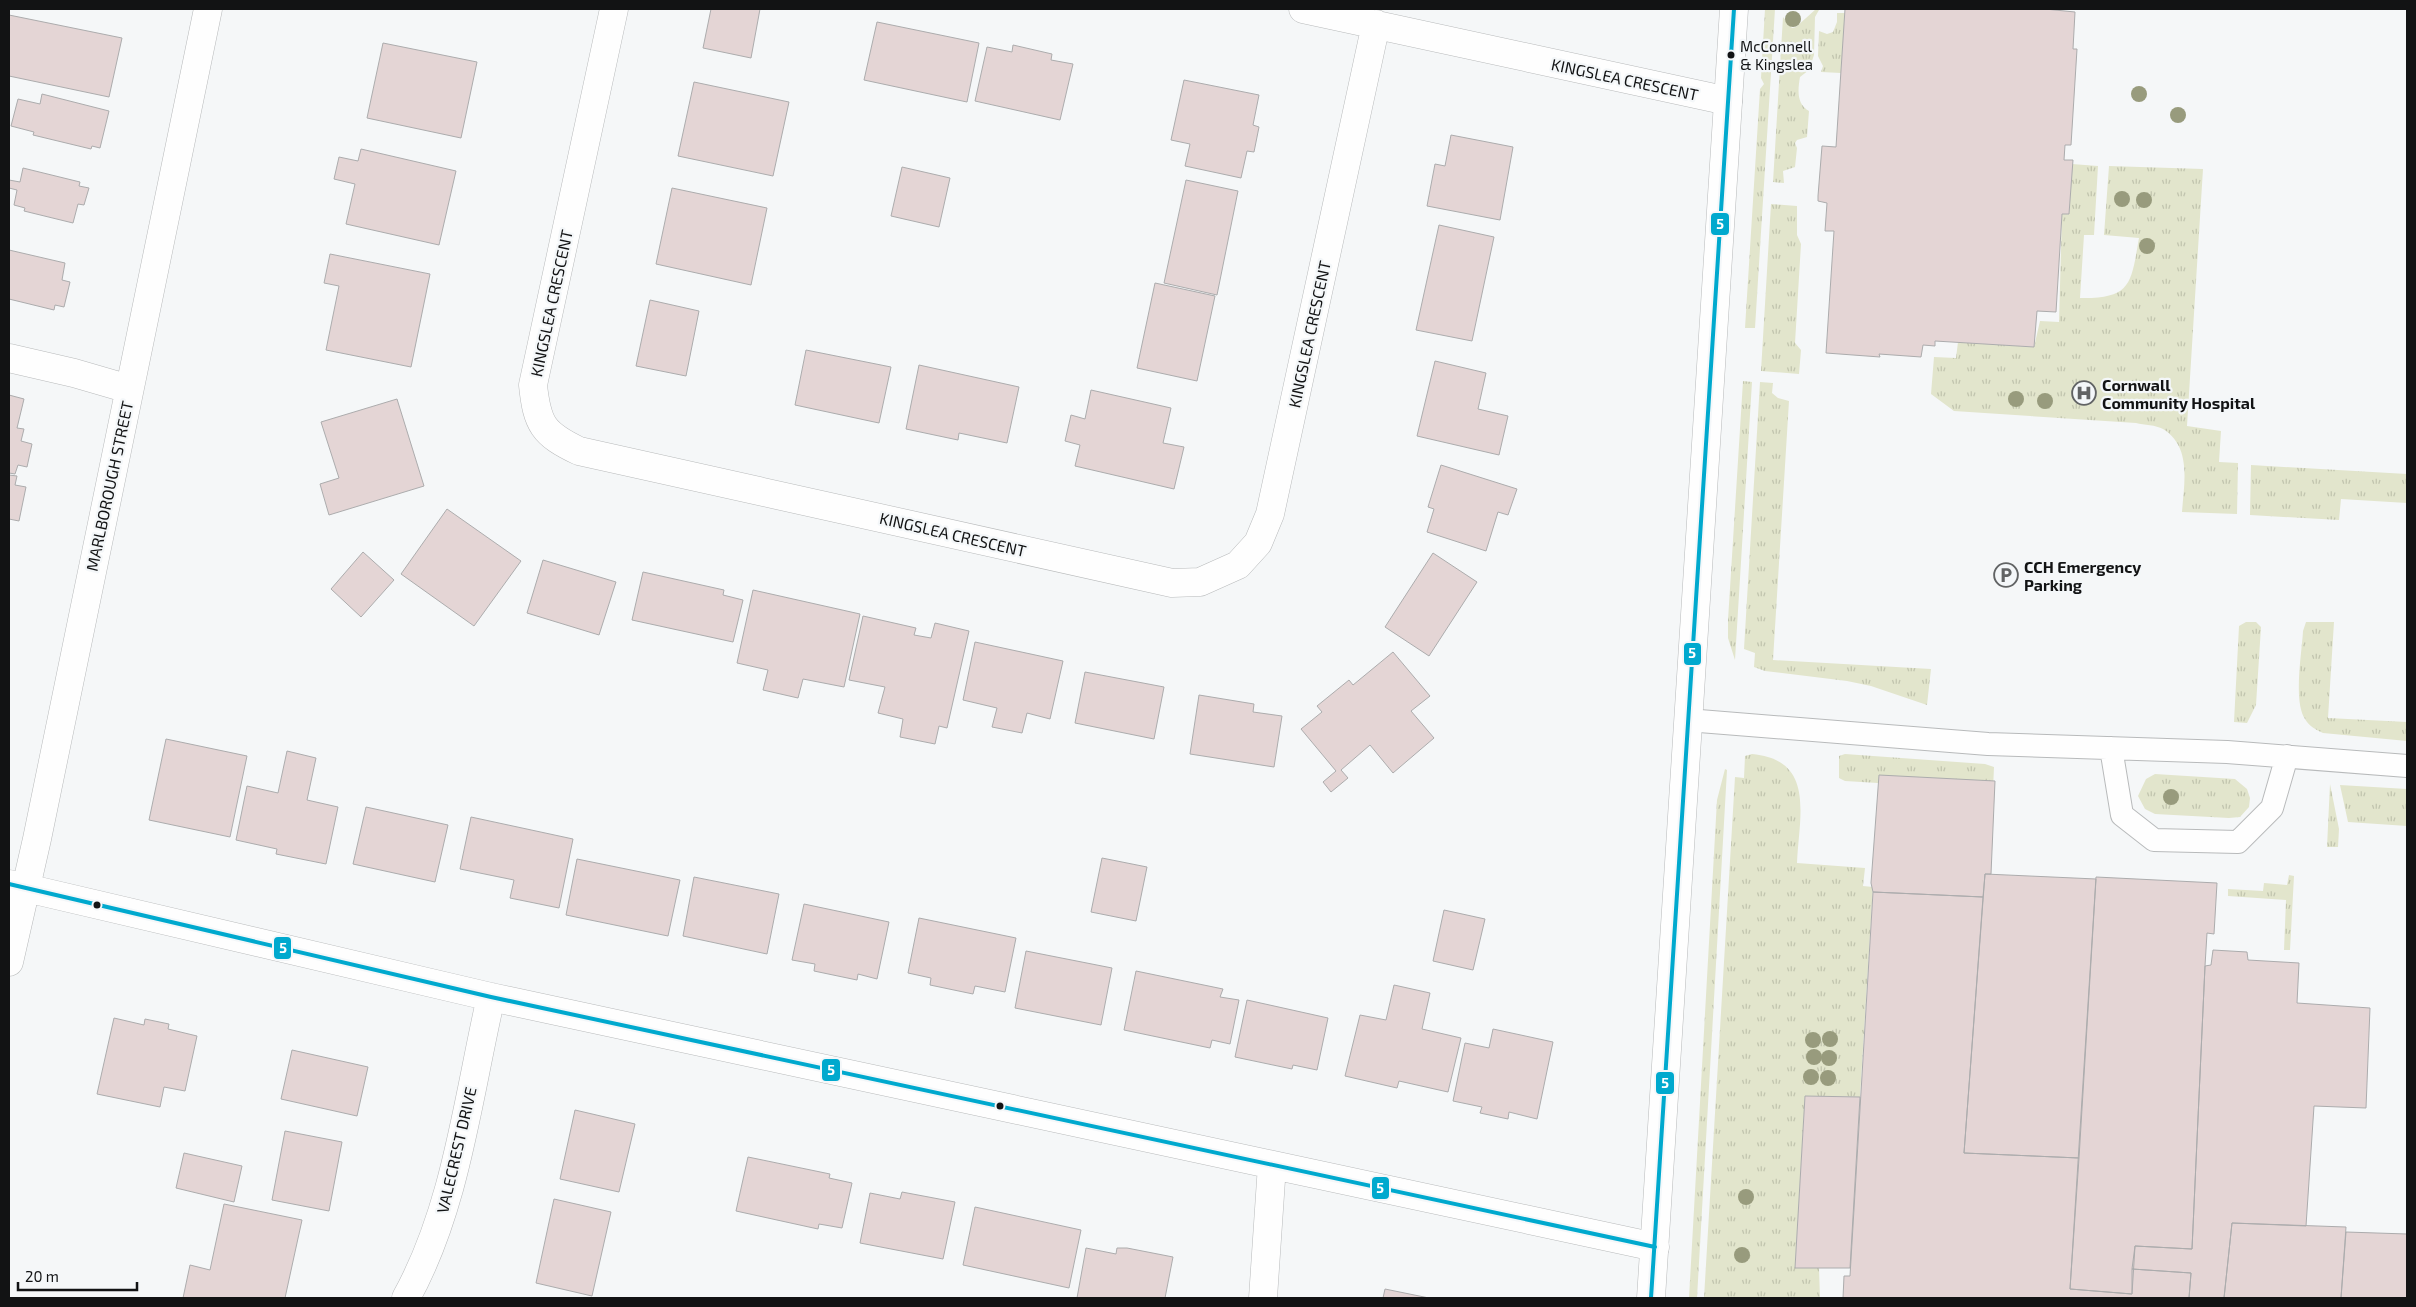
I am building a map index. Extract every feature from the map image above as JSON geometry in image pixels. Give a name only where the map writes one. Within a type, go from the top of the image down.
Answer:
[{"type":"street","name":"MARLBOROUGH STREET","points":[[9,962],[18,886],[129,389],[208,9]]},
{"type":"street","name":"KINGSLEA CRESCENT","points":[[614,9],[533,385],[536,415],[555,440],[579,451],[1172,583],[1200,582],[1238,565],[1258,543],[1270,514],[1376,24]]},
{"type":"street","name":"KINGSLEA CRESCENT","points":[[1303,9],[1728,101]]},
{"type":"street","points":[[1650,1298],[1655,1247],[1686,720],[1734,9]]},
{"type":"street","points":[[9,358],[74,373],[129,389]]},
{"type":"street","points":[[18,886],[491,997],[1655,1247]]},
{"type":"street","name":"VALECREST DRIVE","points":[[406,1298],[430,1250],[444,1210],[491,997]]},
{"type":"street","points":[[1263,1298],[1272,1165]]},
{"type":"lane","points":[[1686,720],[1988,744],[2287,756],[2407,766]]},
{"type":"lane","points":[[2111,748],[2122,815],[2154,840],[2238,842],[2272,808],[2287,756]]},
{"type":"green space","points":[[1765,9],[1775,9],[1755,328],[1745,328],[1760,89],[1764,84],[1761,78]]},
{"type":"green space","points":[[1816,9],[1822,9],[1819,10],[1815,17],[1814,55],[1809,70],[1800,77],[1799,86],[1800,100],[1809,111],[1807,137],[1797,140],[1795,143],[1797,148],[1795,167],[1783,171],[1784,183],[1773,182],[1783,17],[1792,28],[1796,27]]},
{"type":"green space","points":[[1837,13],[1845,13],[1841,73],[1821,72],[1823,66],[1818,56],[1819,31],[1827,34],[1833,32],[1837,22]]},
{"type":"green space","points":[[2072,164],[2098,166],[2094,235],[2084,235],[2080,298],[2097,298],[2119,291],[2131,277],[2134,266],[2139,238],[2104,235],[2109,166],[2203,169],[2187,426],[2221,431],[2219,462],[2238,463],[2237,514],[2182,512],[2185,478],[2182,456],[2178,445],[2163,429],[2136,423],[1954,411],[1931,394],[1934,357],[1956,358],[1958,342],[2034,347],[2040,321],[2059,322],[2062,214],[2069,214]]},
{"type":"green space","points":[[1771,204],[1797,206],[1797,235],[1801,244],[1795,343],[1801,350],[1799,374],[1761,371]]},
{"type":"green space","points":[[1743,381],[1752,382],[1735,660],[1728,638],[1728,620]]},
{"type":"green space","points":[[1760,382],[1773,383],[1772,393],[1778,398],[1789,401],[1773,660],[1931,669],[1927,705],[1871,686],[1847,681],[1765,671],[1754,667],[1755,653],[1744,649]]},
{"type":"green space","points":[[2251,465],[2407,474],[2407,503],[2341,499],[2339,520],[2250,515]]},
{"type":"green space","points":[[2246,622],[2256,622],[2261,627],[2256,705],[2247,723],[2234,722],[2239,626]]},
{"type":"green space","points":[[2306,622],[2334,622],[2328,718],[2407,722],[2407,741],[2323,733],[2309,724],[2301,711],[2299,701],[2300,663],[2303,631]]},
{"type":"green space","points":[[1752,754],[1772,758],[1786,767],[1795,779],[1801,809],[1797,863],[1865,868],[1863,886],[1873,887],[1860,1097],[1805,1096],[1795,1267],[1819,1268],[1820,1298],[1704,1298],[1735,777],[1744,778],[1745,756]]},
{"type":"green space","points":[[1845,754],[1985,764],[1994,767],[1993,790],[1845,781],[1839,778],[1839,756]]},
{"type":"green space","points":[[1725,769],[1727,770],[1697,1298],[1689,1298],[1717,800]]},
{"type":"green space","points":[[2155,774],[2235,779],[2247,789],[2250,798],[2249,807],[2240,817],[2229,818],[2155,814],[2145,809],[2138,796],[2146,779]]},
{"type":"green space","points":[[2330,784],[2339,829],[2338,847],[2327,847]]},
{"type":"green space","points":[[2340,785],[2407,789],[2407,826],[2348,822]]},
{"type":"green space","points":[[2289,875],[2294,876],[2290,950],[2284,950],[2286,900],[2228,896],[2228,889],[2263,891],[2264,883],[2287,885]]},
{"type":"building","points":[[711,9],[760,9],[751,58],[703,48]]},
{"type":"building","points":[[1845,9],[2045,9],[2075,12],[2073,49],[2077,49],[2071,145],[2065,145],[2064,160],[2073,160],[2069,214],[2062,214],[2056,312],[2037,311],[2034,347],[1935,341],[1935,346],[1923,345],[1921,357],[1879,354],[1880,357],[1826,353],[1834,231],[1825,231],[1827,203],[1818,201],[1818,196],[1822,146],[1836,147]]},
{"type":"building","points":[[9,15],[122,38],[109,97],[9,76]]},
{"type":"building","points":[[877,22],[979,43],[967,102],[864,80]]},
{"type":"building","points":[[383,43],[477,62],[461,138],[367,118]]},
{"type":"building","points":[[1013,45],[1052,54],[1051,60],[1073,64],[1060,120],[975,101],[987,47],[1012,52]]},
{"type":"building","points":[[1184,80],[1259,95],[1253,125],[1259,127],[1254,152],[1247,151],[1241,178],[1185,166],[1190,144],[1171,140]]},
{"type":"building","points":[[694,82],[789,102],[773,176],[678,156]]},
{"type":"building","points":[[42,94],[109,111],[100,148],[92,146],[91,149],[33,135],[34,132],[11,126],[18,99],[40,104]]},
{"type":"building","points":[[1451,135],[1513,147],[1500,220],[1427,206],[1435,164],[1445,166]]},
{"type":"building","points":[[361,149],[456,171],[439,245],[346,224],[355,184],[334,179],[339,157],[358,161]]},
{"type":"building","points":[[902,167],[950,178],[939,227],[891,216]]},
{"type":"building","points":[[23,168],[80,182],[79,186],[89,188],[84,205],[78,204],[73,223],[24,211],[25,208],[14,205],[17,190],[9,188],[9,180],[20,182]]},
{"type":"building","points":[[1186,180],[1238,191],[1217,295],[1164,283]]},
{"type":"building","points":[[672,188],[767,208],[751,285],[656,264]]},
{"type":"building","points":[[1439,225],[1494,237],[1472,341],[1416,330]]},
{"type":"building","points":[[9,250],[65,263],[62,280],[70,282],[64,307],[55,305],[54,310],[9,299]]},
{"type":"building","points":[[330,254],[430,274],[411,367],[326,350],[339,286],[324,283]]},
{"type":"building","points":[[1155,283],[1215,296],[1197,381],[1137,368]]},
{"type":"building","points":[[650,300],[699,311],[686,376],[636,366]]},
{"type":"building","points":[[806,350],[891,367],[879,423],[795,405]]},
{"type":"building","points":[[1435,361],[1486,373],[1478,409],[1508,416],[1499,455],[1417,436]]},
{"type":"building","points":[[919,365],[1019,387],[1007,443],[959,433],[958,440],[906,429]]},
{"type":"building","points":[[1091,390],[1171,408],[1163,443],[1184,447],[1174,489],[1075,466],[1080,445],[1065,441],[1071,415],[1085,419]]},
{"type":"building","points":[[9,395],[24,399],[17,428],[24,429],[21,441],[32,444],[27,467],[18,465],[15,474],[9,473]]},
{"type":"building","points":[[397,399],[424,486],[329,515],[320,484],[339,478],[321,422]]},
{"type":"building","points":[[1441,465],[1517,489],[1508,515],[1498,512],[1486,551],[1427,532],[1434,509],[1428,507]]},
{"type":"building","points":[[9,475],[17,476],[15,485],[26,487],[19,521],[9,519]]},
{"type":"building","points":[[447,509],[521,561],[474,626],[401,574]]},
{"type":"building","points":[[363,552],[394,580],[361,617],[331,589]]},
{"type":"building","points":[[1433,553],[1477,582],[1429,656],[1385,627]]},
{"type":"building","points":[[543,560],[616,582],[599,635],[527,613]]},
{"type":"building","points":[[643,572],[724,590],[723,595],[743,600],[733,642],[632,620]]},
{"type":"building","points":[[753,590],[860,614],[844,687],[803,679],[798,698],[763,690],[768,670],[737,663]]},
{"type":"building","points":[[863,616],[916,628],[914,635],[931,638],[935,623],[969,631],[947,728],[939,726],[935,744],[900,737],[903,719],[878,713],[885,687],[849,680]]},
{"type":"building","points":[[975,642],[1063,661],[1050,719],[1027,713],[1022,733],[992,727],[997,708],[963,700]]},
{"type":"building","points":[[1393,652],[1430,696],[1411,711],[1434,738],[1393,773],[1370,745],[1341,770],[1348,778],[1331,792],[1323,782],[1336,771],[1301,729],[1322,712],[1317,706],[1349,680],[1353,685]]},
{"type":"building","points":[[1085,672],[1164,687],[1154,739],[1075,723]]},
{"type":"building","points":[[1199,695],[1254,704],[1253,712],[1282,716],[1274,767],[1190,754]]},
{"type":"building","points":[[166,739],[247,756],[230,837],[149,820]]},
{"type":"building","points":[[287,751],[316,758],[307,800],[338,807],[326,864],[276,854],[277,849],[236,840],[247,786],[278,793]]},
{"type":"building","points":[[1879,775],[1995,781],[1991,874],[1985,874],[1983,897],[1873,892],[1871,883]]},
{"type":"building","points":[[366,807],[448,825],[435,882],[353,864]]},
{"type":"building","points":[[471,817],[573,839],[559,908],[510,898],[514,880],[460,869]]},
{"type":"building","points":[[1102,858],[1147,867],[1136,921],[1091,912]]},
{"type":"building","points":[[577,859],[680,880],[668,936],[566,915]]},
{"type":"building","points":[[1985,874],[2096,879],[2079,1158],[1964,1153]]},
{"type":"building","points":[[694,877],[779,894],[767,954],[683,936]]},
{"type":"building","points":[[2096,877],[2217,883],[2214,934],[2207,933],[2192,1249],[2135,1246],[2132,1294],[2070,1289]]},
{"type":"building","points":[[1873,892],[1983,897],[1964,1153],[2079,1158],[2070,1289],[2132,1294],[2132,1269],[2191,1273],[2189,1298],[1843,1298],[1844,1276],[1850,1276]]},
{"type":"building","points":[[804,904],[889,922],[877,979],[858,974],[857,980],[814,971],[815,964],[792,960]]},
{"type":"building","points":[[1444,910],[1485,919],[1473,970],[1433,961]]},
{"type":"building","points":[[919,918],[1016,938],[1005,992],[975,986],[973,994],[930,985],[931,978],[908,973]]},
{"type":"building","points":[[2213,950],[2247,952],[2248,960],[2299,963],[2297,1003],[2370,1008],[2366,1108],[2314,1106],[2306,1226],[2232,1223],[2224,1298],[2189,1298],[2191,1273],[2132,1269],[2135,1246],[2192,1249],[2205,966],[2211,965]]},
{"type":"building","points":[[1026,951],[1112,968],[1101,1025],[1015,1008]]},
{"type":"building","points":[[1136,971],[1223,989],[1220,997],[1239,1000],[1230,1044],[1212,1040],[1210,1048],[1124,1030]]},
{"type":"building","points":[[1394,985],[1430,993],[1422,1029],[1461,1038],[1448,1092],[1399,1081],[1397,1088],[1345,1076],[1360,1015],[1386,1020]]},
{"type":"building","points":[[1247,1000],[1328,1018],[1317,1070],[1293,1065],[1292,1069],[1235,1057]]},
{"type":"building","points":[[114,1018],[144,1025],[145,1019],[169,1024],[168,1029],[197,1036],[185,1091],[164,1087],[160,1107],[97,1094]]},
{"type":"building","points":[[1493,1029],[1553,1042],[1537,1119],[1509,1112],[1508,1119],[1480,1113],[1482,1107],[1453,1101],[1465,1043],[1489,1048]]},
{"type":"building","points":[[292,1050],[368,1067],[357,1116],[281,1099]]},
{"type":"building","points":[[1805,1096],[1860,1097],[1850,1268],[1795,1268]]},
{"type":"building","points":[[575,1110],[635,1124],[619,1192],[560,1179]]},
{"type":"building","points":[[285,1131],[342,1142],[329,1211],[272,1200]]},
{"type":"building","points":[[184,1153],[242,1166],[234,1202],[176,1188]]},
{"type":"building","points":[[748,1157],[830,1174],[829,1178],[852,1183],[842,1228],[819,1224],[818,1229],[736,1211]]},
{"type":"building","points":[[902,1192],[955,1202],[943,1259],[860,1243],[870,1193],[900,1199]]},
{"type":"building","points":[[554,1199],[611,1212],[592,1296],[536,1283]]},
{"type":"building","points":[[224,1204],[302,1220],[285,1298],[183,1298],[190,1265],[210,1270]]},
{"type":"building","points":[[975,1207],[1081,1230],[1069,1288],[963,1265]]},
{"type":"building","points":[[2232,1223],[2346,1227],[2341,1298],[2224,1298]]},
{"type":"building","points":[[2346,1232],[2407,1234],[2407,1298],[2341,1298]]},
{"type":"building","points":[[1086,1248],[1116,1254],[1117,1248],[1127,1248],[1173,1257],[1165,1298],[1077,1298]]},
{"type":"building","points":[[1385,1289],[1429,1298],[1383,1298]]},
{"type":"transit line","name":"5","points":[[1651,1298],[1734,9]]},
{"type":"transit line","name":"5","points":[[9,884],[491,997],[1655,1247]]},
{"type":"place","name":"McConnell & Kingslea","points":[[1731,55]]},
{"type":"place","name":"Cornwall Community Hospital","points":[[2084,393]]},
{"type":"place","name":"CCH Emergency Parking","points":[[2006,575]]}]
